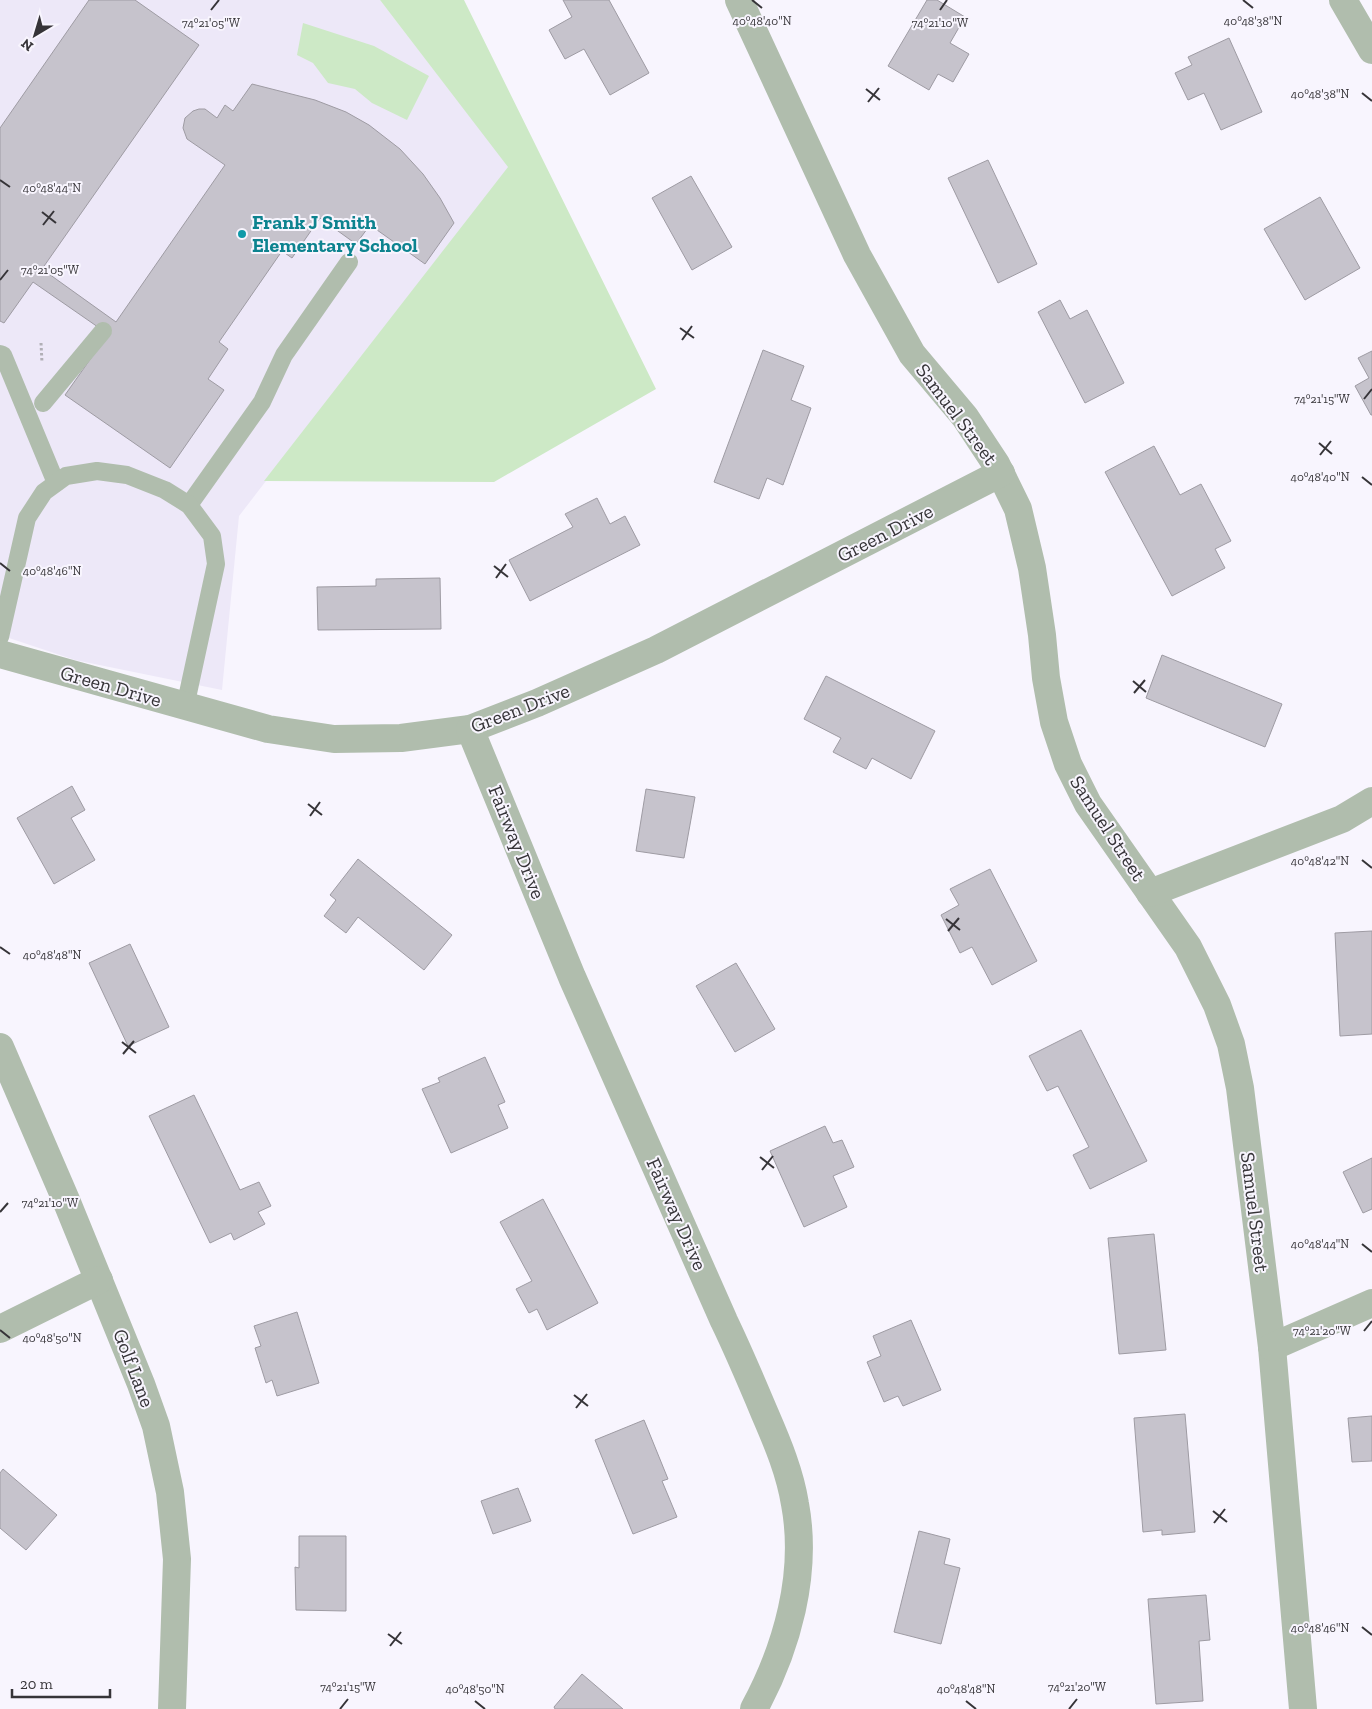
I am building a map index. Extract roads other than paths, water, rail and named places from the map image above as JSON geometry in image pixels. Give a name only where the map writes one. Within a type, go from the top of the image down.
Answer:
[{"type":"street","name":"Samuel Street","points":[[738,0],[857,255],[912,354],[965,417],[1001,473],[1018,509],[1032,568],[1052,713],[1068,764],[1088,804],[1188,947],[1217,1005],[1231,1044],[1240,1088],[1272,1347],[1303,1709]]},
{"type":"street","points":[[1343,0],[1372,50]]},
{"type":"street","name":"Green Drive","points":[[0,654],[268,729],[334,739],[402,738],[470,729],[537,703],[656,650],[1001,473]]},
{"type":"street","name":"Fairway Drive","points":[[470,729],[572,977],[742,1358],[785,1462],[796,1505],[799,1550],[795,1595],[784,1638],[754,1709]]},
{"type":"street","points":[[1150,893],[1342,819],[1372,801]]},
{"type":"street","name":"Golf Lane","points":[[0,1047],[99,1280],[156,1426],[170,1492],[177,1559],[172,1709]]},
{"type":"street","points":[[0,1329],[99,1280]]},
{"type":"street","points":[[1272,1347],[1372,1303]]},
{"type":"lane","points":[[189,505],[262,402],[284,355],[349,262]]},
{"type":"lane","points":[[43,403],[102,331]]},
{"type":"lane","points":[[0,354],[3,355],[56,483]]},
{"type":"lane","points":[[0,637],[27,518],[44,492],[66,476],[97,471],[127,475],[165,490],[189,505],[212,536],[216,564],[185,707]]},
{"type":"place","name":"Frank J Smith Elementary School","points":[[242,234]]}]
